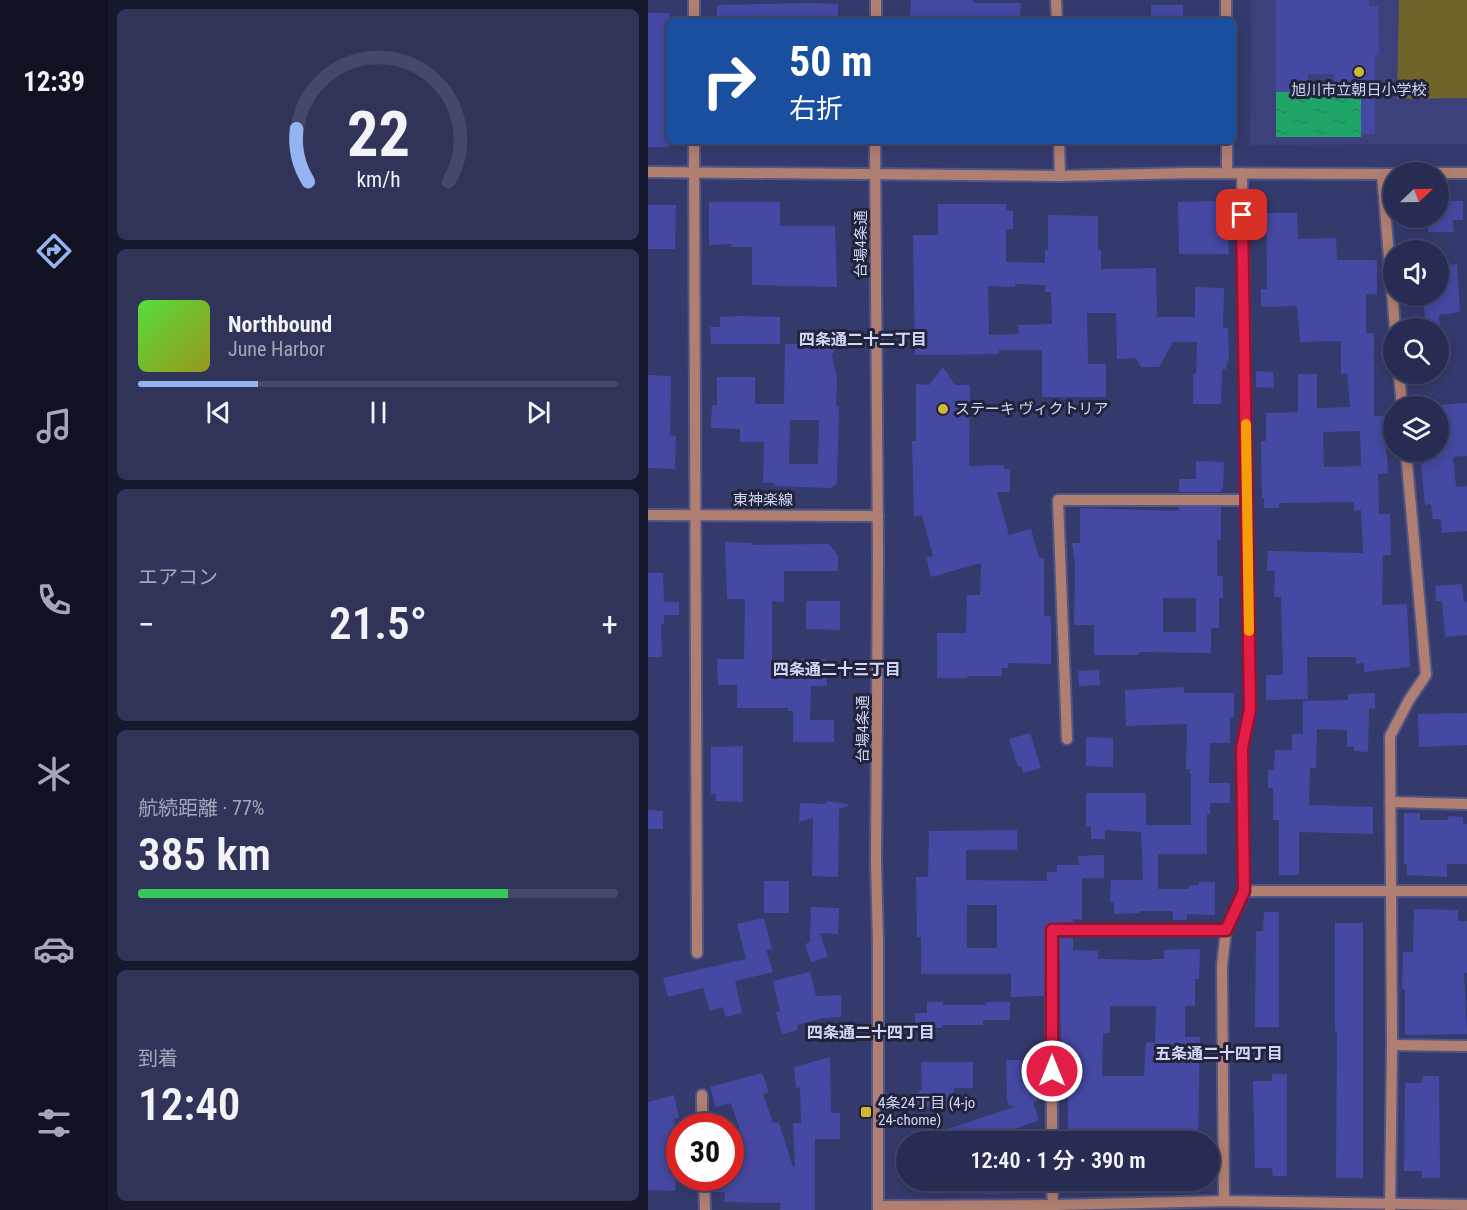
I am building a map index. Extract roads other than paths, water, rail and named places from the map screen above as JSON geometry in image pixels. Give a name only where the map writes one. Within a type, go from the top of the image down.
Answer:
[{"type":"street","points":[[694,0],[694,18]]},
{"type":"street","points":[[876,0],[876,18]]},
{"type":"street","points":[[1056,0],[1057,18]]},
{"type":"street","points":[[1226,0],[1226,18]]},
{"type":"street","points":[[694,144],[697,952]]},
{"type":"street","name":"台場4条通","points":[[875,144],[878,516],[878,1208]]},
{"type":"street","points":[[1059,144],[1060,176]]},
{"type":"street","points":[[1227,144],[1227,173]]},
{"type":"street","points":[[648,172],[1060,176],[1227,173],[1382,174],[1394,318]]},
{"type":"street","points":[[1221,1204],[1222,966],[1226,930],[1244,891],[1242,748],[1250,709],[1242,173]]},
{"type":"street","points":[[1449,173],[1467,173]]},
{"type":"street","points":[[1390,1208],[1392,1045],[1390,736],[1426,675],[1407,462]]},
{"type":"street","points":[[1067,739],[1058,501],[1247,500]]},
{"type":"street","name":"東神楽線","points":[[648,515],[878,516]]},
{"type":"street","points":[[1390,802],[1467,804]]},
{"type":"street","points":[[1244,891],[1467,891]]},
{"type":"street","points":[[1052,1131],[1052,930],[1226,930]]},
{"type":"street","points":[[1392,1045],[1467,1046]]},
{"type":"street","points":[[702,1095],[702,1113]]},
{"type":"street","points":[[702,1209],[703,1191]]},
{"type":"street","points":[[1053,1191],[1053,1208]]},
{"type":"street","points":[[878,1208],[1053,1208],[1221,1204],[1390,1208],[1467,1205]]},
{"type":"water","points":[[1276,92],[1361,92],[1361,137],[1276,137]]},
{"type":"place","name":"旭川市立朝日小学校","points":[[1359,72]]},
{"type":"place","name":"ステーキ ヴィクトリア","points":[[943,409]]},
{"type":"place","name":"4条24丁目 (4-jo 24-chome)","points":[[866,1112]]},
{"type":"district","name":"四条通二十二丁目","points":[[863,339]]},
{"type":"district","name":"四条通二十三丁目","points":[[837,669]]},
{"type":"district","name":"四条通二十四丁目","points":[[871,1032]]},
{"type":"district","name":"五条通二十四丁目","points":[[1219,1053]]}]
